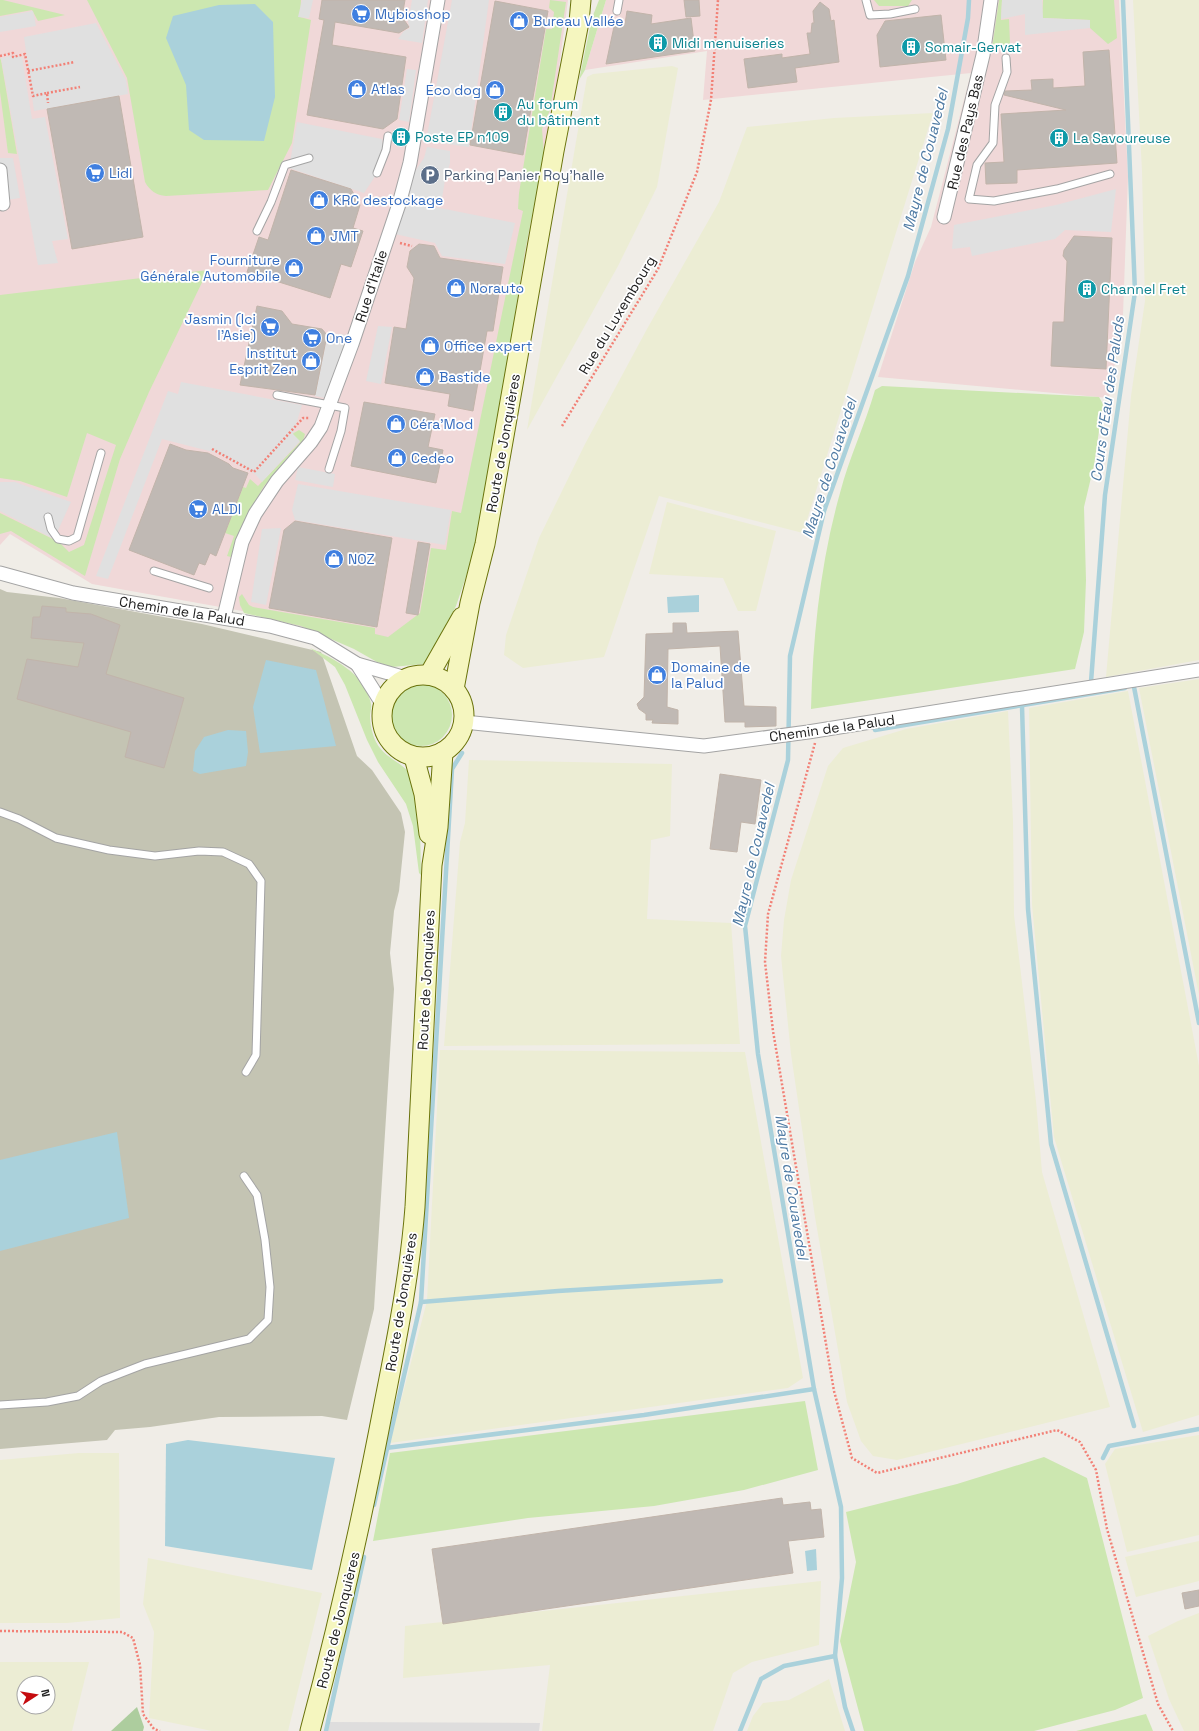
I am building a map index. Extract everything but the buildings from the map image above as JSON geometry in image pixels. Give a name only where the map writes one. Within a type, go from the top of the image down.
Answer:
[{"type":"main road","name":"Route de Jonquières","points":[[454,689],[470,603],[485,544],[554,151],[579,22],[580,0]]},
{"type":"main road","name":"Route de Jonquières","points":[[579,22],[588,0]]},
{"type":"main road","name":"Route de Jonquières","points":[[429,675],[470,603]]},
{"type":"main road","points":[[421,674],[429,675],[442,679],[454,689],[460,697],[464,709],[464,722],[460,734],[453,745],[443,752],[426,758],[414,757],[399,750],[388,738],[383,727],[383,705],[388,694],[396,684],[406,678],[421,674]]},
{"type":"main road","name":"Route de Jonquières","points":[[310,1731],[336,1635],[356,1545],[380,1425],[411,1255],[415,1207],[432,865],[438,827],[443,752]]},
{"type":"main road","name":"Route de Jonquières","points":[[414,757],[424,794],[432,865]]},
{"type":"street","name":"Rue d'Italie","points":[[224,617],[242,542],[255,514],[277,481],[311,442],[321,427],[352,344],[399,204],[408,170],[438,0]]},
{"type":"street","name":"Rue des Pays Bas","points":[[944,216],[983,55],[991,0]]},
{"type":"street","points":[[0,170],[3,204]]},
{"type":"street","name":"Chemin de la Palud","points":[[0,573],[73,593],[224,617],[270,626],[315,638],[357,664],[406,678]]},
{"type":"street","name":"Chemin de la Palud","points":[[357,664],[383,705]]},
{"type":"street","name":"Chemin de la Palud","points":[[464,722],[704,746],[814,731],[1199,670]]},
{"type":"lane","points":[[617,11],[619,0]]},
{"type":"lane","points":[[866,0],[870,15],[890,14],[915,9]]},
{"type":"lane","points":[[1006,58],[1007,72],[995,105],[993,143],[977,165],[969,199],[994,201],[1057,190],[1110,174]]},
{"type":"lane","points":[[377,173],[386,150],[388,136]]},
{"type":"lane","points":[[256,231],[271,202],[285,165],[309,158]]},
{"type":"lane","points":[[277,395],[326,412],[345,408],[341,431],[329,469]]},
{"type":"lane","points":[[48,517],[51,529],[58,539],[69,541],[77,537],[101,453]]},
{"type":"lane","points":[[154,571],[210,588]]},
{"type":"lane","points":[[0,812],[19,819],[56,838],[109,850],[155,856],[199,851],[223,852],[249,864],[261,881],[256,1055],[246,1072]]},
{"type":"lane","points":[[0,1405],[47,1402],[78,1396],[101,1381],[145,1364],[249,1339],[268,1320],[270,1287],[265,1240],[257,1196],[244,1176]]},
{"type":"path","name":"Rue du Luxembourg","points":[[562,426],[658,269],[697,172],[711,100],[718,0]]},
{"type":"path","points":[[0,56],[13,53],[13,57],[26,54],[33,96],[80,87]]},
{"type":"path","points":[[28,71],[75,62]]},
{"type":"path","points":[[47,93],[48,103]]},
{"type":"path","points":[[212,449],[254,472],[303,418],[326,412]]},
{"type":"path","points":[[814,731],[768,914],[765,962],[774,1031],[834,1391],[852,1458],[877,1473],[1057,1430],[1080,1442],[1096,1470],[1107,1529],[1158,1704],[1172,1731]]},
{"type":"path","points":[[0,1631],[122,1632],[134,1638],[140,1665],[143,1714],[154,1729],[160,1731]]},
{"type":"shaded area","points":[[0,0],[568,0],[552,120],[508,361],[442,643],[318,631],[248,612],[92,584],[10,534],[0,545]]},
{"type":"shaded area","points":[[302,0],[313,0],[309,18],[298,17]]},
{"type":"shaded area","points":[[412,0],[428,0],[422,43],[398,39],[404,31],[410,28],[408,22]]},
{"type":"shaded area","points":[[452,0],[489,0],[469,147],[426,141]]},
{"type":"shaded area","points":[[606,0],[1119,0],[1128,177],[1123,315],[1109,398],[878,377],[915,262],[931,227],[971,73],[703,100],[707,51],[585,70]]},
{"type":"shaded area","points":[[1002,0],[1042,0],[1043,18],[1090,20],[1090,28],[1025,35],[1025,14],[1001,19]]},
{"type":"shaded area","points":[[1133,0],[1199,0],[1199,660],[1106,677],[1131,396],[1145,301],[1142,171]]},
{"type":"shaded area","points":[[33,11],[36,26],[0,32],[0,17]]},
{"type":"shaded area","points":[[96,23],[126,80],[128,94],[34,111],[24,37]]},
{"type":"shaded area","points":[[11,56],[22,57],[32,119],[45,117],[68,239],[52,241],[58,263],[38,265],[1,58]]},
{"type":"shaded area","points":[[672,66],[678,68],[657,187],[618,266],[527,430],[587,77],[593,74]]},
{"type":"shaded area","points":[[407,69],[416,70],[409,122],[399,120]]},
{"type":"shaded area","points":[[933,113],[803,533],[659,496],[604,657],[523,668],[504,655],[506,635],[539,538],[585,444],[647,329],[719,202],[747,127],[834,118]]},
{"type":"shaded area","points":[[297,122],[382,139],[386,160],[364,193],[289,168]]},
{"type":"shaded area","name":"Parking Panier Roy'halle","points":[[427,147],[450,151],[450,163],[445,180],[441,205],[408,199],[407,196],[413,174],[424,158]]},
{"type":"shaded area","points":[[0,158],[13,158],[20,198],[0,201]]},
{"type":"shaded area","points":[[1116,189],[1111,232],[1065,230],[1055,239],[972,256],[970,247],[952,249],[954,225],[1056,205]]},
{"type":"shaded area","points":[[405,201],[515,223],[505,264],[442,256],[435,243],[395,234]]},
{"type":"shaded area","points":[[378,326],[392,327],[381,384],[366,381]]},
{"type":"shaded area","points":[[328,333],[348,335],[325,398],[315,396]]},
{"type":"shaded area","points":[[181,382],[302,405],[293,434],[300,441],[262,482],[255,474],[217,453],[162,439],[108,579],[96,576],[168,391],[178,394]]},
{"type":"shaded area","points":[[298,467],[335,474],[333,487],[295,480]]},
{"type":"shaded area","points":[[0,482],[15,482],[71,502],[54,539],[0,511]]},
{"type":"shaded area","points":[[298,484],[451,510],[445,545],[295,520],[292,510]]},
{"type":"shaded area","points":[[667,502],[776,531],[756,611],[738,611],[723,578],[649,574]]},
{"type":"shaded area","points":[[281,528],[266,605],[251,602],[262,529]]},
{"type":"shaded area","points":[[0,589],[7,592],[59,598],[202,624],[321,652],[357,756],[372,770],[401,813],[405,832],[399,891],[394,911],[390,953],[394,989],[374,1309],[347,1420],[322,1416],[219,1417],[150,1427],[115,1430],[107,1440],[0,1449]]},
{"type":"shaded area","points":[[1199,679],[1199,995],[1139,688]]},
{"type":"shaded area","points":[[1128,691],[1199,1066],[1199,1415],[1143,1432],[1054,1137],[1032,905],[1029,708]]},
{"type":"shaded area","points":[[1008,711],[1013,821],[1014,915],[1036,1101],[1042,1172],[1110,1407],[897,1460],[873,1456],[861,1441],[847,1402],[815,1217],[791,1054],[781,956],[784,920],[791,880],[828,766],[843,748],[906,729]]},
{"type":"shaded area","points":[[469,760],[672,764],[670,836],[651,840],[647,919],[731,923],[740,1044],[444,1046],[460,842],[465,823]]},
{"type":"shaded area","points":[[440,1050],[745,1052],[803,1378],[788,1388],[390,1443],[427,1301]]},
{"type":"shaded area","points":[[1199,1435],[1199,1535],[1127,1552],[1105,1464],[1115,1449]]},
{"type":"shaded area","points":[[79,1453],[119,1453],[120,1618],[67,1623],[0,1623],[0,1460]]},
{"type":"shaded area","points":[[1199,1541],[1199,1581],[1136,1597],[1125,1557]]},
{"type":"shaded area","points":[[148,1558],[322,1593],[288,1731],[212,1731],[149,1718],[154,1632],[143,1604]]},
{"type":"shaded area","points":[[821,1581],[819,1645],[752,1662],[733,1673],[713,1731],[542,1731],[550,1665],[403,1678],[405,1626]]},
{"type":"shaded area","points":[[1199,1613],[1199,1731],[1184,1731],[1169,1699],[1148,1636],[1178,1621]]},
{"type":"shaded area","points":[[0,1662],[89,1662],[72,1731],[0,1731]]},
{"type":"shaded area","points":[[829,1679],[845,1731],[747,1731],[753,1716],[763,1703],[789,1700]]},
{"type":"shaded area","points":[[330,1722],[540,1723],[539,1731],[328,1731]]},
{"type":"green space","points":[[0,0],[65,15],[38,21],[32,10],[0,16]]},
{"type":"green space","points":[[87,0],[301,0],[300,17],[311,20],[292,143],[268,190],[166,196],[156,194],[149,188],[145,182],[127,78]]},
{"type":"green space","points":[[550,0],[566,2],[550,110],[542,129],[544,154],[525,252],[495,438],[474,553],[456,606],[430,659],[424,664],[392,667],[377,662],[354,649],[301,626],[244,613],[240,605],[239,597],[242,594],[249,605],[253,607],[375,628],[375,634],[388,637],[420,613],[431,548],[446,550],[452,511],[461,513],[523,211],[518,209],[519,193],[546,29],[552,29],[554,12],[549,8]]},
{"type":"green space","points":[[599,0],[606,0],[585,70],[579,80],[592,18]]},
{"type":"green space","points":[[874,0],[912,0],[908,6],[879,6]]},
{"type":"green space","points":[[999,0],[1002,0],[1001,20],[1009,19],[1010,43],[1008,48],[992,48]]},
{"type":"green space","points":[[1043,0],[1114,0],[1117,38],[1108,44],[1090,28],[1090,20],[1042,18]]},
{"type":"green space","points":[[0,58],[17,154],[8,153],[0,92]]},
{"type":"green space","points":[[208,270],[149,392],[120,459],[85,576],[11,531],[0,534],[0,513],[59,542],[69,552],[84,545],[116,445],[87,433],[67,497],[20,481],[0,478],[0,295]]},
{"type":"green space","points":[[882,386],[1099,397],[1103,404],[1094,465],[1084,507],[1086,580],[1084,632],[1075,669],[811,709],[816,627],[827,546],[852,454],[867,416],[875,390]]},
{"type":"green space","points":[[299,430],[305,434],[303,441],[264,486],[238,534],[231,557],[227,556],[234,536],[225,533],[243,487],[246,488],[250,479],[258,486],[300,442],[292,434]]},
{"type":"green space","points":[[310,648],[346,668],[361,682],[371,702],[371,725],[376,742],[383,752],[407,770],[411,775],[420,824],[421,875],[419,873],[413,826],[406,804],[378,762],[367,740],[345,685],[335,667]]},
{"type":"green space","points":[[421,684],[433,687],[443,693],[449,703],[452,715],[449,727],[443,737],[433,743],[421,746],[409,743],[399,737],[393,727],[390,715],[393,703],[399,693],[409,687]]},
{"type":"green space","points":[[805,1401],[818,1470],[744,1490],[654,1506],[528,1518],[373,1541],[390,1453]]},
{"type":"green space","points":[[1044,1457],[1087,1478],[1143,1698],[1115,1710],[1034,1731],[864,1731],[840,1641],[856,1562],[846,1512],[957,1484]]},
{"type":"green space","points":[[137,1707],[144,1727],[143,1731],[111,1731]]},
{"type":"green space","points":[[1146,1714],[1153,1731],[1076,1731]]},
{"type":"water","points":[[255,4],[273,22],[275,97],[264,141],[204,140],[189,130],[186,85],[166,38],[173,16],[219,5]]},
{"type":"water","points":[[699,595],[699,612],[668,613],[667,597]]},
{"type":"water","points":[[266,660],[316,670],[336,746],[260,753],[253,707]]},
{"type":"water","points":[[228,730],[246,731],[248,752],[246,766],[200,774],[193,771],[195,751],[204,737]]},
{"type":"water","points":[[117,1132],[129,1218],[0,1251],[0,1160]]},
{"type":"water","points":[[188,1440],[335,1458],[312,1570],[165,1546],[166,1444]]},
{"type":"water","points":[[816,1549],[817,1570],[807,1571],[805,1551]]},
{"type":"waterway","name":"Mayre de Couavedel","points":[[853,1731],[845,1707],[835,1656],[842,1578],[841,1507],[814,1389],[758,1054],[745,926],[788,760],[790,656],[824,511],[908,276],[948,129],[968,18],[969,0]]},
{"type":"waterway","name":"Cours d'Eau des Paluds","points":[[1091,682],[1105,495],[1135,292],[1123,0]]},
{"type":"waterway","points":[[1134,687],[1199,1023]]},
{"type":"waterway","points":[[875,730],[1125,688]]},
{"type":"waterway","points":[[1022,706],[1028,909],[1051,1144],[1134,1426]]},
{"type":"waterway","points":[[374,1505],[421,1302],[452,769],[462,753]]},
{"type":"waterway","points":[[421,1302],[558,1291],[721,1281]]},
{"type":"waterway","points":[[386,1448],[644,1415],[814,1389]]},
{"type":"waterway","points":[[1103,1458],[1109,1446],[1199,1429]]},
{"type":"waterway","points":[[326,1731],[364,1557]]},
{"type":"waterway","points":[[740,1731],[761,1679],[784,1666],[835,1656]]},
{"type":"place","name":"Mybioshop","points":[[361,14]]},
{"type":"place","name":"Bureau Vallée","points":[[519,21]]},
{"type":"place","name":"Midi menuiseries","points":[[658,43]]},
{"type":"place","name":"Somair-Gervat","points":[[911,47]]},
{"type":"place","name":"Atlas","points":[[357,89]]},
{"type":"place","name":"Eco dog","points":[[495,90]]},
{"type":"place","name":"Au forum du bâtiment","points":[[503,112]]},
{"type":"place","name":"Poste EP n109","points":[[401,137]]},
{"type":"place","name":"La Savoureuse","points":[[1059,138]]},
{"type":"place","name":"Lidl","points":[[95,173]]},
{"type":"place","name":"Parking Panier Roy'halle","points":[[430,175]]},
{"type":"place","name":"KRC destockage","points":[[319,200]]},
{"type":"place","name":"JMT","points":[[316,236]]},
{"type":"place","name":"Fourniture Générale Automobile","points":[[294,268]]},
{"type":"place","name":"Norauto","points":[[456,288]]},
{"type":"place","name":"Channel Fret","points":[[1087,289]]},
{"type":"place","name":"Jasmin (Ici l'Asie)","points":[[270,327]]},
{"type":"place","name":"One","points":[[312,338]]},
{"type":"place","name":"Office expert","points":[[430,346]]},
{"type":"place","name":"Institut Esprit Zen","points":[[311,361]]},
{"type":"place","name":"Bastide","points":[[425,377]]},
{"type":"place","name":"Céra'Mod","points":[[396,424]]},
{"type":"place","name":"Cedeo","points":[[397,458]]},
{"type":"place","name":"ALDI","points":[[198,509]]},
{"type":"place","name":"NOZ","points":[[334,559]]},
{"type":"place","name":"Domaine de la Palud","points":[[657,675]]}]
